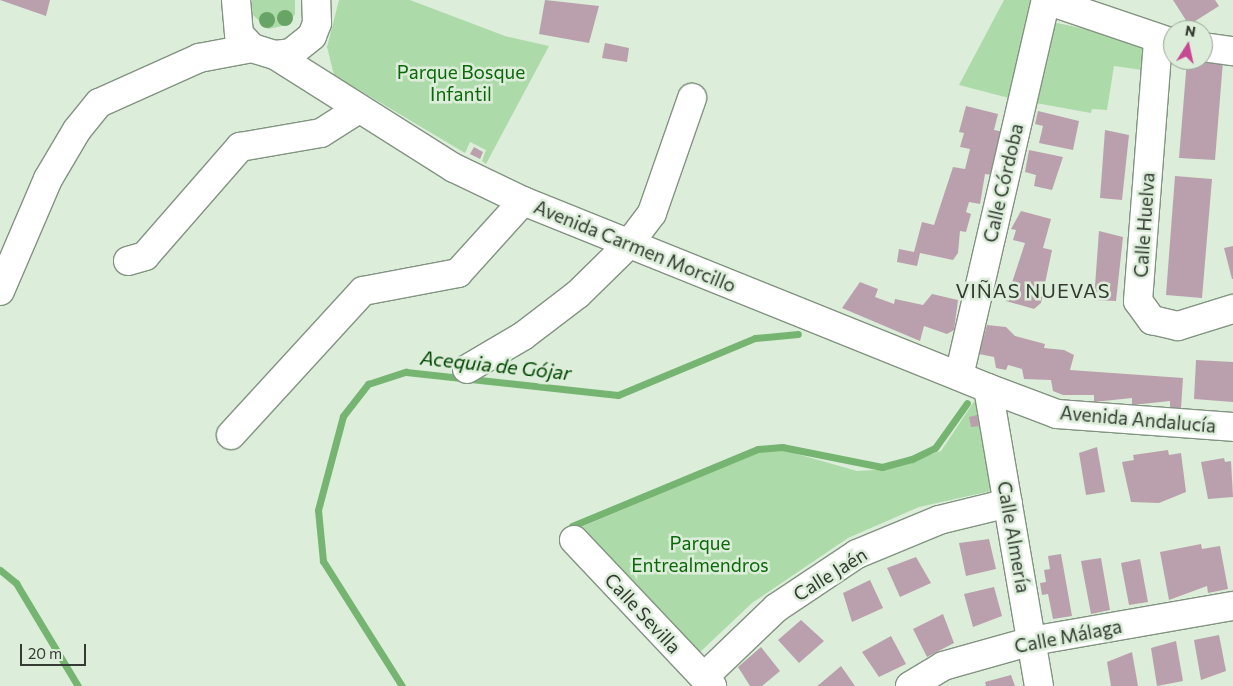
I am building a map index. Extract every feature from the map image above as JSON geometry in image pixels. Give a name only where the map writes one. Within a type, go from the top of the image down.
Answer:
[{"type":"street","points":[[0,291],[48,180],[77,130],[99,103],[199,58],[263,52],[305,45],[317,22],[316,0]]},
{"type":"street","name":"Calle Córdoba","points":[[959,376],[1046,0],[1055,1]]},
{"type":"street","points":[[1055,1],[1163,41]]},
{"type":"street","points":[[199,58],[236,11],[263,52]]},
{"type":"street","name":"Avenida Carmen Morcillo","points":[[305,45],[326,88]]},
{"type":"street","points":[[1213,47],[1233,50]]},
{"type":"street","name":"Avenida Carmen Morcillo","points":[[263,52],[326,88],[357,110],[454,168],[523,201],[628,245],[959,376]]},
{"type":"street","name":"Calle Huelva","points":[[1163,70],[1138,301],[1152,320],[1178,326],[1233,309]]},
{"type":"street","points":[[467,369],[523,336],[578,294],[628,245],[652,212],[692,98]]},
{"type":"street","points":[[128,261],[145,256],[240,147],[321,133],[357,110]]},
{"type":"street","points":[[231,435],[363,291],[458,273],[523,201]]},
{"type":"street","name":"Avenida Andalucía","points":[[959,376],[1057,414],[1233,426]]},
{"type":"street","name":"Calle Almería","points":[[988,388],[1040,686]]},
{"type":"street","name":"Calle Jaén","points":[[708,682],[776,608],[857,554],[940,520],[1008,503]]},
{"type":"street","name":"Calle Sevilla","points":[[574,540],[708,682]]},
{"type":"street","name":"Calle Málaga","points":[[910,686],[943,666],[1032,641],[1233,606]]},
{"type":"green space","points":[[252,0],[295,0],[295,14],[287,25],[268,29],[252,14]]},
{"type":"green space","name":"Parque Bosque Infantil","points":[[339,0],[410,0],[505,36],[549,46],[486,164],[482,161],[486,150],[470,142],[465,153],[334,75],[327,47]]},
{"type":"green space","points":[[1004,0],[1032,0],[1009,98],[959,85]]},
{"type":"green space","points":[[1053,22],[1144,42],[1142,70],[1114,66],[1107,110],[1092,109],[1091,113],[1036,103]]},
{"type":"green space","name":"Parque Entrealmendros","points":[[975,400],[991,491],[919,507],[848,538],[752,603],[699,653],[579,528],[762,451],[783,450],[857,471],[890,469],[941,451]]},
{"type":"building","points":[[0,0],[50,0],[46,16]]},
{"type":"building","points":[[545,0],[599,6],[589,43],[539,34]]},
{"type":"building","points":[[1173,0],[1215,0],[1219,6],[1197,20],[1186,20]]},
{"type":"building","points":[[605,43],[629,48],[627,62],[602,58]]},
{"type":"building","points":[[1213,61],[1223,61],[1215,160],[1179,158],[1186,70],[1213,70]]},
{"type":"building","points":[[966,106],[998,114],[994,130],[1004,132],[992,175],[985,174],[980,204],[969,202],[966,212],[971,214],[966,232],[960,231],[958,253],[953,260],[920,253],[917,266],[897,262],[899,249],[914,252],[922,222],[934,225],[953,167],[965,169],[970,149],[960,147],[964,133],[959,132]]},
{"type":"building","points":[[1038,111],[1079,121],[1073,150],[1039,143],[1043,126],[1035,124]]},
{"type":"building","points":[[1105,130],[1129,135],[1122,200],[1100,198]]},
{"type":"building","points":[[474,147],[483,152],[480,159],[470,154]]},
{"type":"building","points":[[1029,150],[1063,157],[1052,190],[1034,186],[1036,175],[1025,172]]},
{"type":"building","points":[[1175,176],[1212,179],[1202,298],[1166,295]]},
{"type":"building","points":[[1021,211],[1051,219],[1043,248],[1052,250],[1041,303],[1034,309],[1006,301],[1025,243],[1013,240],[1016,230],[1011,229]]},
{"type":"building","points":[[1099,231],[1123,237],[1116,301],[1094,300]]},
{"type":"building","points":[[1233,246],[1233,279],[1232,279],[1224,248]]},
{"type":"building","points":[[860,282],[878,289],[875,297],[894,304],[895,299],[923,305],[932,294],[958,300],[954,330],[947,334],[924,326],[920,341],[842,308]]},
{"type":"building","points":[[987,325],[1006,327],[1015,336],[1045,344],[1044,348],[1064,350],[1074,355],[1070,370],[1183,378],[1181,408],[1170,408],[1170,401],[1132,405],[1132,398],[1094,402],[1094,395],[1063,395],[1053,391],[1051,380],[1024,379],[1022,369],[1008,365],[1006,370],[996,368],[994,357],[979,354]]},
{"type":"building","points":[[1196,360],[1233,362],[1233,402],[1194,399]]},
{"type":"building","points":[[977,415],[979,426],[971,427],[969,417]]},
{"type":"building","points":[[1097,447],[1105,492],[1086,495],[1079,453]]},
{"type":"building","points":[[1168,450],[1169,455],[1181,453],[1186,492],[1159,503],[1131,502],[1122,462],[1134,460],[1133,455]]},
{"type":"building","points":[[1224,458],[1225,462],[1231,461],[1233,497],[1208,499],[1201,462]]},
{"type":"building","points":[[989,539],[996,569],[966,576],[959,543]]},
{"type":"building","points":[[1201,544],[1202,549],[1220,546],[1228,589],[1208,593],[1207,586],[1169,600],[1160,552]]},
{"type":"building","points":[[1061,554],[1072,616],[1053,619],[1048,594],[1042,595],[1040,583],[1046,582],[1044,570],[1050,569],[1048,556]]},
{"type":"building","points":[[916,557],[931,583],[900,597],[887,568]]},
{"type":"building","points":[[1101,558],[1110,610],[1091,614],[1081,561]]},
{"type":"building","points":[[1140,559],[1148,602],[1129,605],[1121,563]]},
{"type":"building","points":[[870,580],[883,608],[852,622],[843,593]]},
{"type":"building","points":[[994,587],[1002,616],[973,627],[964,594]]},
{"type":"building","points":[[943,614],[954,643],[927,657],[913,629]]},
{"type":"building","points":[[801,620],[824,641],[799,663],[778,640]]},
{"type":"building","points":[[1219,635],[1226,671],[1201,680],[1194,640]]},
{"type":"building","points":[[891,636],[906,664],[879,677],[862,652]]},
{"type":"building","points":[[1176,641],[1183,681],[1157,686],[1151,648]]},
{"type":"building","points":[[761,647],[780,671],[762,686],[750,686],[738,667]]},
{"type":"building","points":[[1132,652],[1138,686],[1111,686],[1107,662]]},
{"type":"building","points":[[841,666],[855,686],[817,686],[821,683]]},
{"type":"building","points":[[1011,675],[1015,686],[986,686],[985,682]]},
{"type":"waterway","name":"Acequia de Gójar","points":[[402,686],[323,561],[318,510],[343,416],[368,384],[406,372],[618,395],[755,338],[798,334]]},
{"type":"waterway","points":[[572,526],[758,449],[782,447],[882,467],[912,459],[935,448],[967,403]]},
{"type":"waterway","points":[[0,570],[16,583],[78,686]]},
{"type":"district","name":"VIÑAS NUEVAS","points":[[1033,290]]}]
